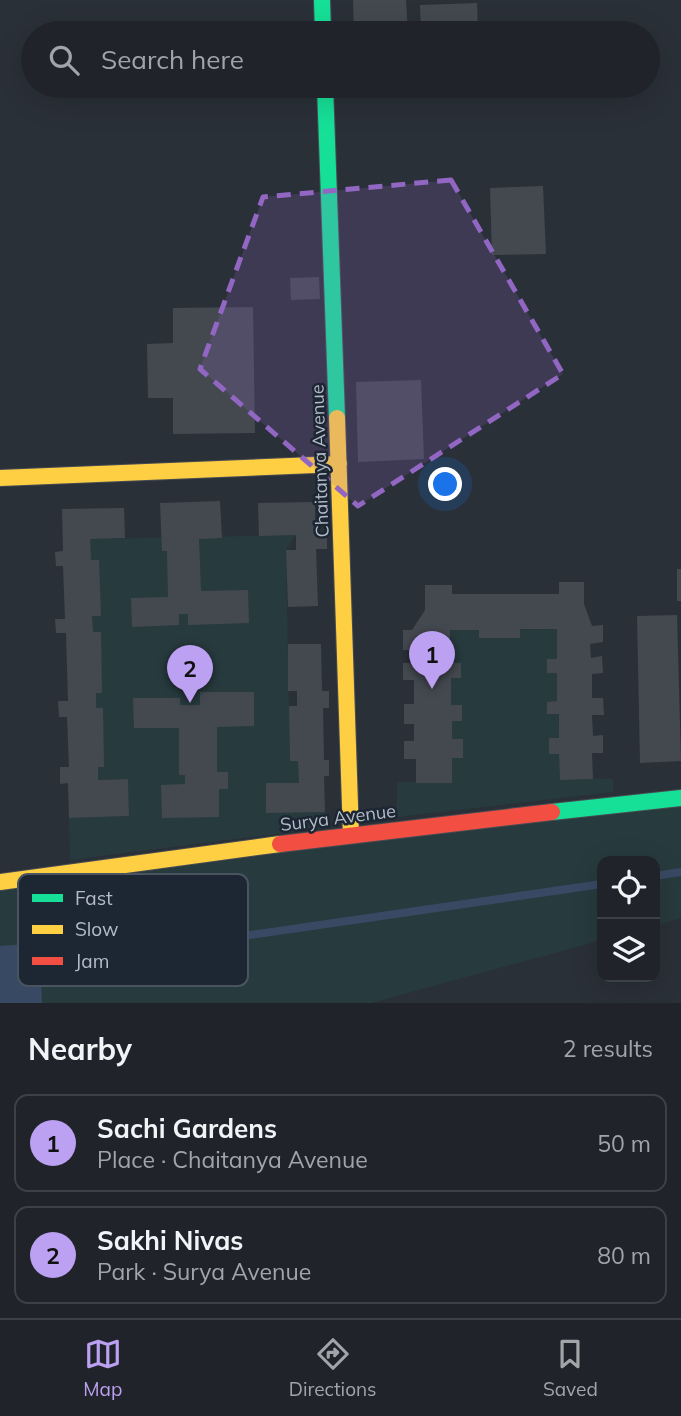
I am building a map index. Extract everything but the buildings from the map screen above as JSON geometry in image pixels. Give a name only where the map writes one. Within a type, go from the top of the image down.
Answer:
[{"type":"street","points":[[322,0],[323,21]]},
{"type":"street","name":"Chaitanya Avenue","points":[[325,98],[351,835]]},
{"type":"street","points":[[0,478],[339,464]]},
{"type":"street","name":"Surya Avenue","points":[[60,874],[351,835],[681,798]]},
{"type":"street","name":"Surya Avenue","points":[[0,882],[18,880]]},
{"type":"highlighted area","points":[[451,180],[563,374],[358,506],[200,369],[263,197]]},
{"type":"green space","points":[[296,535],[286,550],[290,761],[298,761],[299,783],[266,783],[266,812],[325,812],[323,828],[70,860],[69,818],[129,816],[128,779],[90,780],[90,539]]},
{"type":"green space","points":[[557,629],[560,779],[613,779],[613,792],[397,817],[397,782],[452,782],[450,630]]},
{"type":"green space","points":[[681,798],[681,918],[660,924],[660,856],[597,856],[597,941],[371,1003],[0,1003],[0,882],[18,880],[18,986],[248,986],[248,874],[65,874]]},
{"type":"water","points":[[18,945],[18,986],[41,986],[42,1003],[0,1003],[0,946]]},
{"type":"waterway","points":[[660,875],[681,872]]},
{"type":"waterway","points":[[248,935],[597,885]]},
{"type":"traffic: fast","points":[[322,0],[323,21]]},
{"type":"traffic: fast","points":[[325,98],[337,418]]},
{"type":"traffic: fast","points":[[552,812],[681,798]]},
{"type":"traffic: slow","points":[[337,418],[351,835]]},
{"type":"traffic: slow","points":[[0,478],[339,464]]},
{"type":"traffic: slow","points":[[59,874],[280,844]]},
{"type":"traffic: slow","points":[[0,882],[18,880]]},
{"type":"traffic: jam","points":[[280,844],[552,812]]},
{"type":"place","name":"Sachi Gardens","points":[[432,689]]},
{"type":"place","name":"Sakhi Nivas","points":[[190,703]]}]
